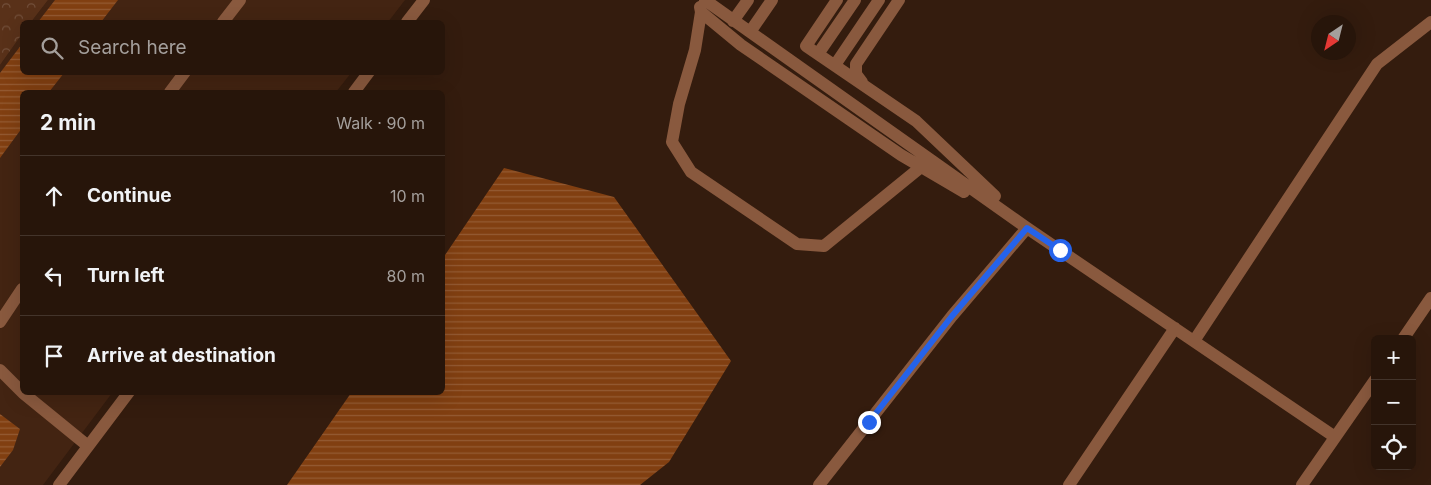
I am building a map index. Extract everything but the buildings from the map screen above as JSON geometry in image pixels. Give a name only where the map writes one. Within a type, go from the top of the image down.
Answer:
[{"type":"street","points":[[225,20],[240,0]]},
{"type":"street","points":[[409,20],[424,0]]},
{"type":"street","points":[[719,11],[727,0]]},
{"type":"street","points":[[733,21],[748,0]]},
{"type":"street","points":[[750,32],[772,0]]},
{"type":"street","points":[[837,0],[806,46],[916,121],[1027,228]]},
{"type":"street","points":[[818,54],[855,0]]},
{"type":"street","points":[[835,65],[879,0]]},
{"type":"street","points":[[863,84],[856,74],[856,64],[899,0]]},
{"type":"street","points":[[703,3],[719,11],[750,32],[1027,228],[1335,437]]},
{"type":"street","points":[[703,3],[672,142],[691,172],[797,244],[824,246],[921,167]]},
{"type":"street","points":[[703,3],[741,45],[900,155],[1027,228]]},
{"type":"street","points":[[1194,341],[1377,64],[1431,22]]},
{"type":"street","points":[[172,90],[183,75]]},
{"type":"street","points":[[356,90],[367,75]]},
{"type":"street","points":[[819,485],[952,316],[1027,228]]},
{"type":"street","points":[[0,322],[20,292]]},
{"type":"street","points":[[1406,335],[1431,298]]},
{"type":"street","points":[[1069,485],[1175,328]]},
{"type":"street","points":[[0,370],[20,391]]},
{"type":"street","points":[[1302,485],[1371,386]]},
{"type":"street","points":[[24,395],[88,446]]},
{"type":"street","points":[[59,485],[127,395]]},
{"type":"shaded area","points":[[48,0],[405,0],[390,20],[33,20]]},
{"type":"shaded area","points":[[55,0],[118,0],[103,20],[40,20]]},
{"type":"shaded area","points":[[20,37],[20,75],[349,75],[338,90],[20,90],[20,395],[110,395],[43,485],[0,485],[0,65]]},
{"type":"shaded area","points":[[20,47],[20,75],[62,75],[51,90],[20,90],[20,131],[0,158],[0,73]]},
{"type":"shaded area","points":[[504,168],[614,197],[731,361],[669,462],[640,485],[287,485],[350,395],[445,395],[445,255]]},
{"type":"shaded area","points":[[0,414],[20,429],[13,450],[0,467]]},
{"type":"green space","points":[[0,0],[48,0],[33,20],[20,20],[20,37],[0,65]]},
{"type":"route","points":[[869,422],[952,316],[1027,228],[1060,250]]}]
